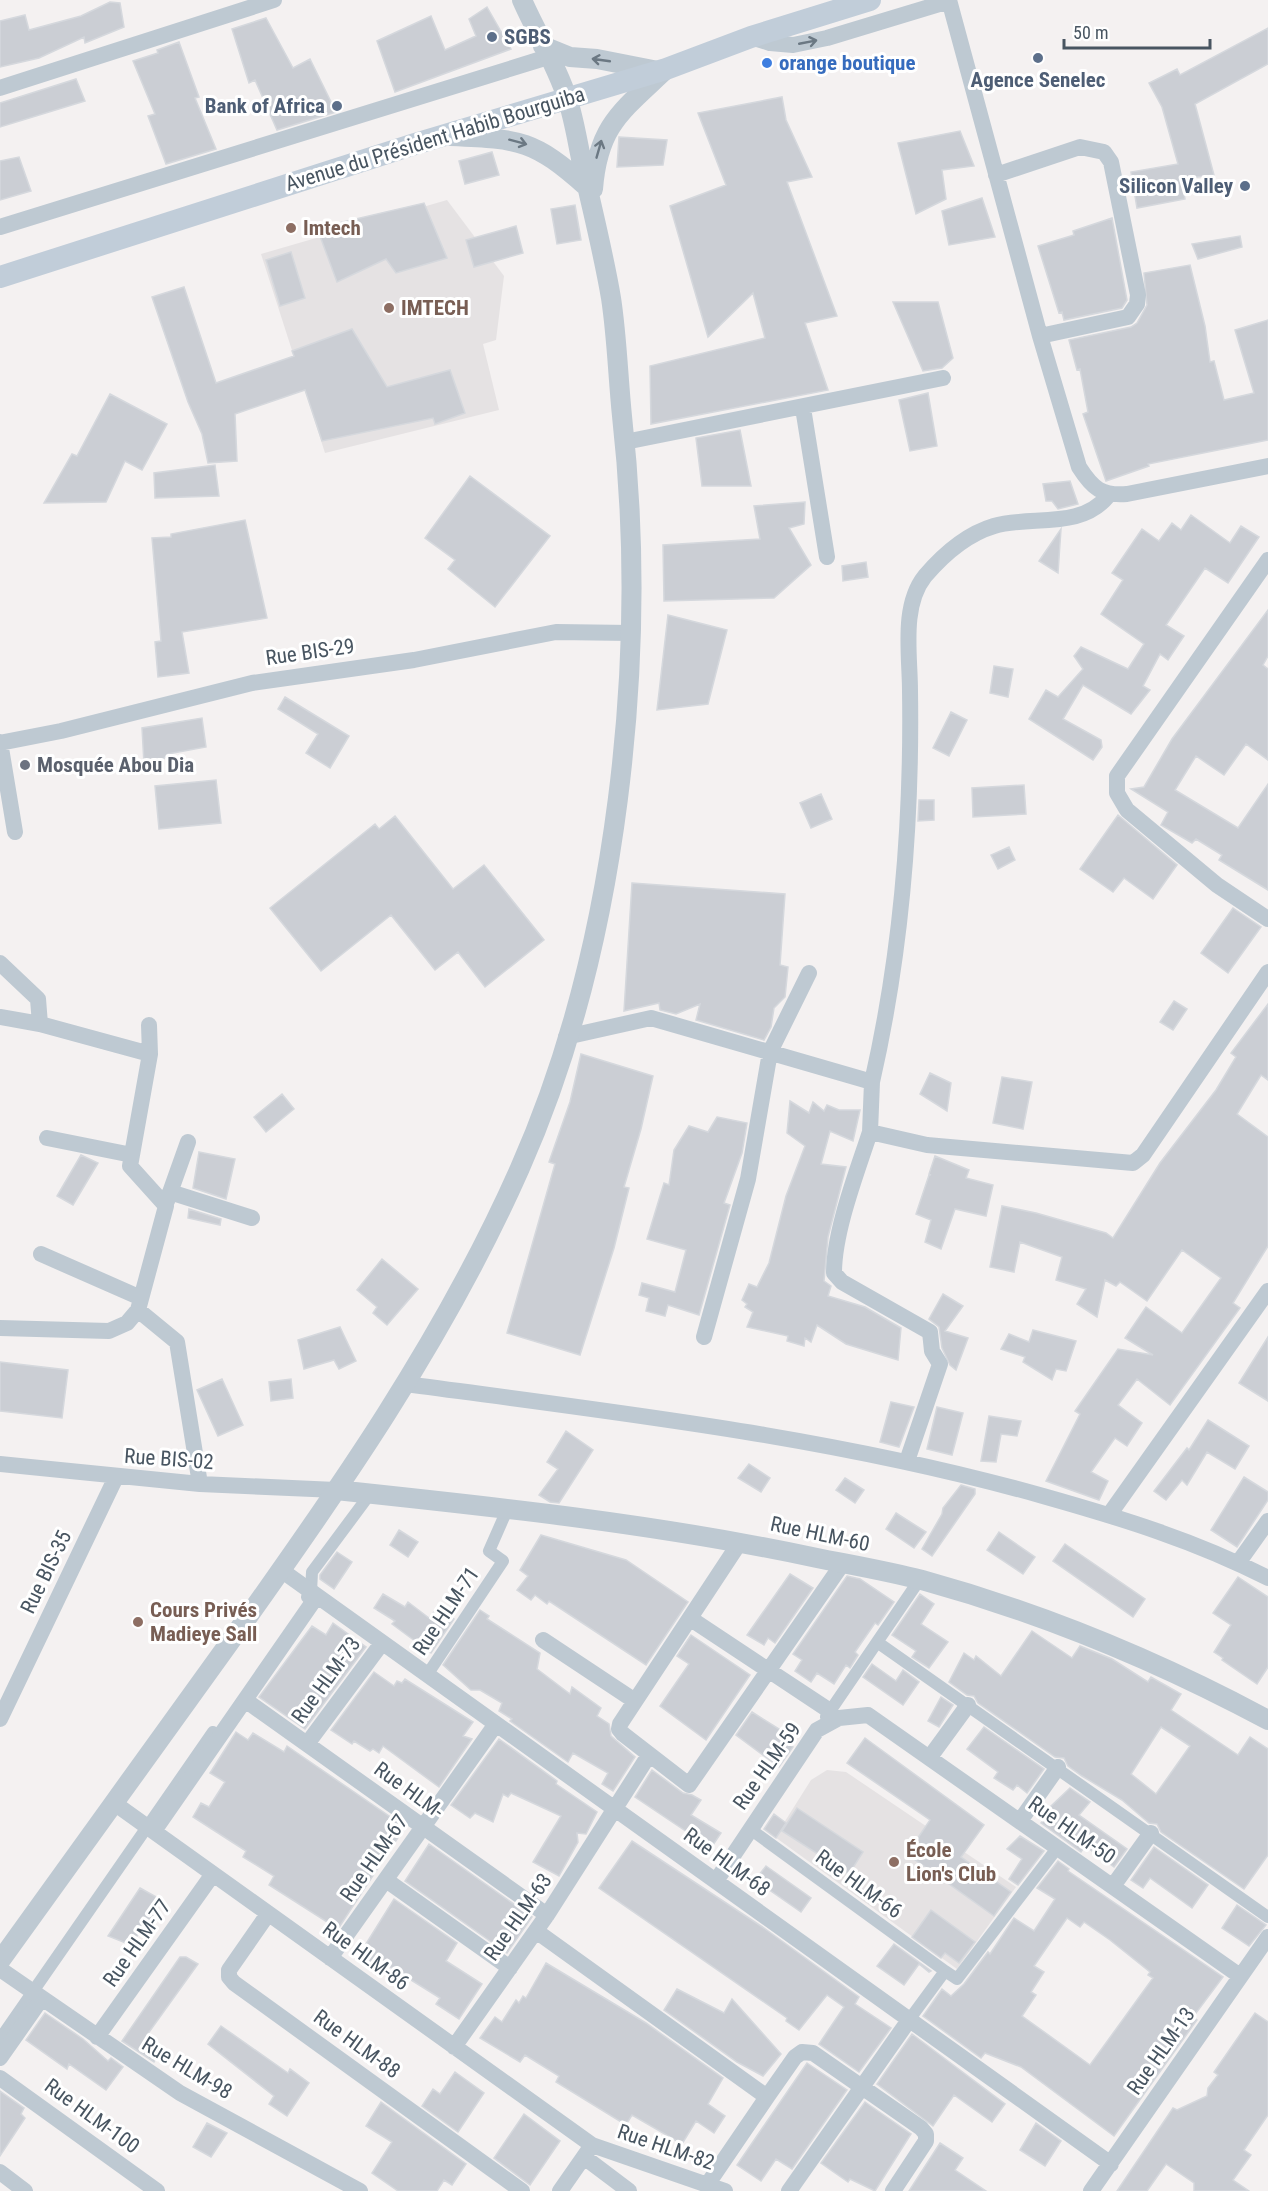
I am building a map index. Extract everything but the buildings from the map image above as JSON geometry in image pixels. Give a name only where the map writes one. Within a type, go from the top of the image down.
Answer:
[{"type":"main road","name":"Avenue du Président Habib Bourguiba","points":[[0,278],[439,136],[662,70],[833,6],[870,0]]},
{"type":"street","points":[[0,88],[274,0]]},
{"type":"street","points":[[0,1961],[281,1570],[406,1384],[455,1298],[521,1166],[566,1037],[597,929],[622,747],[631,633],[631,509],[611,300],[592,207],[567,98],[522,0]]},
{"type":"street","points":[[751,37],[770,43],[793,45],[827,38],[949,1],[1040,336],[1079,467],[1088,482],[1108,496]]},
{"type":"street","points":[[0,227],[545,51],[570,57],[662,70]]},
{"type":"street","points":[[592,207],[594,172],[601,141],[611,123],[662,70]]},
{"type":"street","points":[[439,136],[502,138],[521,142],[541,150],[587,187]]},
{"type":"street","points":[[996,175],[1080,147],[1104,152],[1111,162],[1138,295],[1137,304],[1128,317],[1040,336]]},
{"type":"street","points":[[625,442],[944,378]]},
{"type":"street","points":[[803,408],[827,557]]},
{"type":"street","points":[[907,1461],[940,1364],[932,1351],[930,1332],[842,1282],[834,1273],[834,1261],[850,1195],[870,1132],[872,1082],[891,986],[902,885],[910,704],[908,647],[916,592],[936,564],[977,532],[995,526],[1090,512],[1108,496],[1268,466]]},
{"type":"street","points":[[1268,560],[1117,776],[1117,793],[1127,810],[1217,885],[1268,919]]},
{"type":"street","name":"Rue BIS-29","points":[[0,742],[101,721],[252,683],[414,660],[566,631],[631,633]]},
{"type":"street","points":[[0,742],[15,832]]},
{"type":"street","points":[[0,963],[38,999],[40,1024]]},
{"type":"street","points":[[870,1132],[927,1145],[1133,1163],[1143,1155],[1268,972]]},
{"type":"street","points":[[704,1337],[748,1179],[770,1052],[809,973]]},
{"type":"street","points":[[0,1017],[40,1024],[150,1054]]},
{"type":"street","points":[[566,1037],[651,1018],[872,1082]]},
{"type":"street","points":[[150,1025],[150,1054],[132,1155],[132,1170],[168,1199],[252,1218]]},
{"type":"street","points":[[47,1138],[132,1155]]},
{"type":"street","points":[[0,1328],[109,1331],[119,1329],[127,1323],[140,1304],[168,1199],[188,1142]]},
{"type":"street","points":[[41,1254],[140,1304],[177,1342],[200,1484]]},
{"type":"street","points":[[1109,1515],[1268,1291]]},
{"type":"street","points":[[406,1384],[738,1429],[907,1461],[997,1483],[1173,1535],[1268,1578]]},
{"type":"street","name":"Rue BIS-02","points":[[0,1464],[200,1484],[336,1490]]},
{"type":"street","name":"Rue BIS-35","points":[[0,1719],[116,1477]]},
{"type":"street","name":"Rue HLM-60","points":[[336,1490],[647,1526],[740,1542],[920,1580],[1012,1608],[1096,1639],[1268,1719]]},
{"type":"street","points":[[150,1829],[245,1700],[314,1594],[312,1572],[370,1494]]},
{"type":"street","name":"Rue HLM-71","points":[[427,1675],[503,1561],[489,1551],[507,1510]]},
{"type":"street","points":[[1238,1563],[1268,1521]]},
{"type":"street","points":[[740,1542],[620,1724],[619,1729],[689,1785],[843,1563]]},
{"type":"street","name":"Rue HLM-68","points":[[281,1570],[1111,2164]]},
{"type":"street","points":[[817,1730],[920,1580]]},
{"type":"street","points":[[0,2058],[37,1995],[314,1594]]},
{"type":"street","points":[[691,1619],[830,1711]]},
{"type":"street","points":[[543,1640],[635,1701]]},
{"type":"street","points":[[877,1642],[1058,1767],[1268,1917]]},
{"type":"street","name":"Rue HLM-73","points":[[307,1744],[382,1643]]},
{"type":"street","name":"Rue HLM-","points":[[245,1700],[547,1915]]},
{"type":"street","points":[[930,1757],[968,1705]]},
{"type":"street","name":"Rue HLM-59","points":[[716,1881],[817,1730],[839,1718],[860,1714],[868,1714],[878,1721]]},
{"type":"street","name":"Rue HLM-50","points":[[878,1721],[1240,1976]]},
{"type":"street","name":"Rue HLM-67","points":[[330,1958],[496,1724]]},
{"type":"street","name":"Rue HLM-63","points":[[454,2047],[547,1915],[649,1755]]},
{"type":"street","points":[[1020,1821],[1058,1767]]},
{"type":"street","name":"Rue HLM-86","points":[[114,1803],[454,2047],[588,2151],[629,2191]]},
{"type":"street","name":"Rue HLM-66","points":[[750,1829],[945,1971]]},
{"type":"street","points":[[1113,1886],[1151,1833]]},
{"type":"street","points":[[789,2191],[945,1971],[957,1979],[1058,1847]]},
{"type":"street","name":"Rue HLM-77","points":[[97,2037],[213,1874]]},
{"type":"street","points":[[386,1880],[510,1968]]},
{"type":"street","name":"Rue HLM-88","points":[[268,1914],[229,1971],[229,1977],[234,1983],[522,2191]]},
{"type":"street","points":[[536,1931],[766,2097]]},
{"type":"street","name":"Rue HLM-13","points":[[1091,2191],[1268,1936]]},
{"type":"street","name":"Rue HLM-98","points":[[0,1969],[180,2093],[360,2191]]},
{"type":"street","points":[[0,2039],[37,1995]]},
{"type":"street","points":[[706,2185],[766,2097],[802,2052],[813,2053],[926,2134],[926,2141],[893,2191]]},
{"type":"street","name":"Rue HLM-100","points":[[0,2078],[158,2191]]},
{"type":"street","points":[[560,2191],[588,2151]]},
{"type":"street","name":"Rue HLM-82","points":[[588,2151],[725,2191]]},
{"type":"street","points":[[0,2172],[25,2191]]},
{"type":"shaded area","name":"IMTECH","points":[[447,200],[504,276],[496,340],[483,344],[499,410],[325,453],[261,254]]},
{"type":"shaded area","name":"École Lion's Club","points":[[827,1770],[846,1772],[1016,1887],[957,1969],[775,1837],[811,1780]]},
{"type":"place","name":"SGBS","points":[[492,37]]},
{"type":"place","name":"Agence Senelec","points":[[1038,58]]},
{"type":"place","name":"orange boutique","points":[[767,63]]},
{"type":"place","name":"Bank of Africa","points":[[337,106]]},
{"type":"place","name":"Silicon Valley","points":[[1245,186]]},
{"type":"place","name":"Imtech","points":[[291,228]]},
{"type":"place","name":"IMTECH","points":[[389,308]]},
{"type":"place","name":"Mosquée Abou Dia","points":[[25,765]]},
{"type":"place","name":"Cours Privés Madieye Sall","points":[[138,1622]]},
{"type":"place","name":"École Lion's Club","points":[[894,1862]]}]
